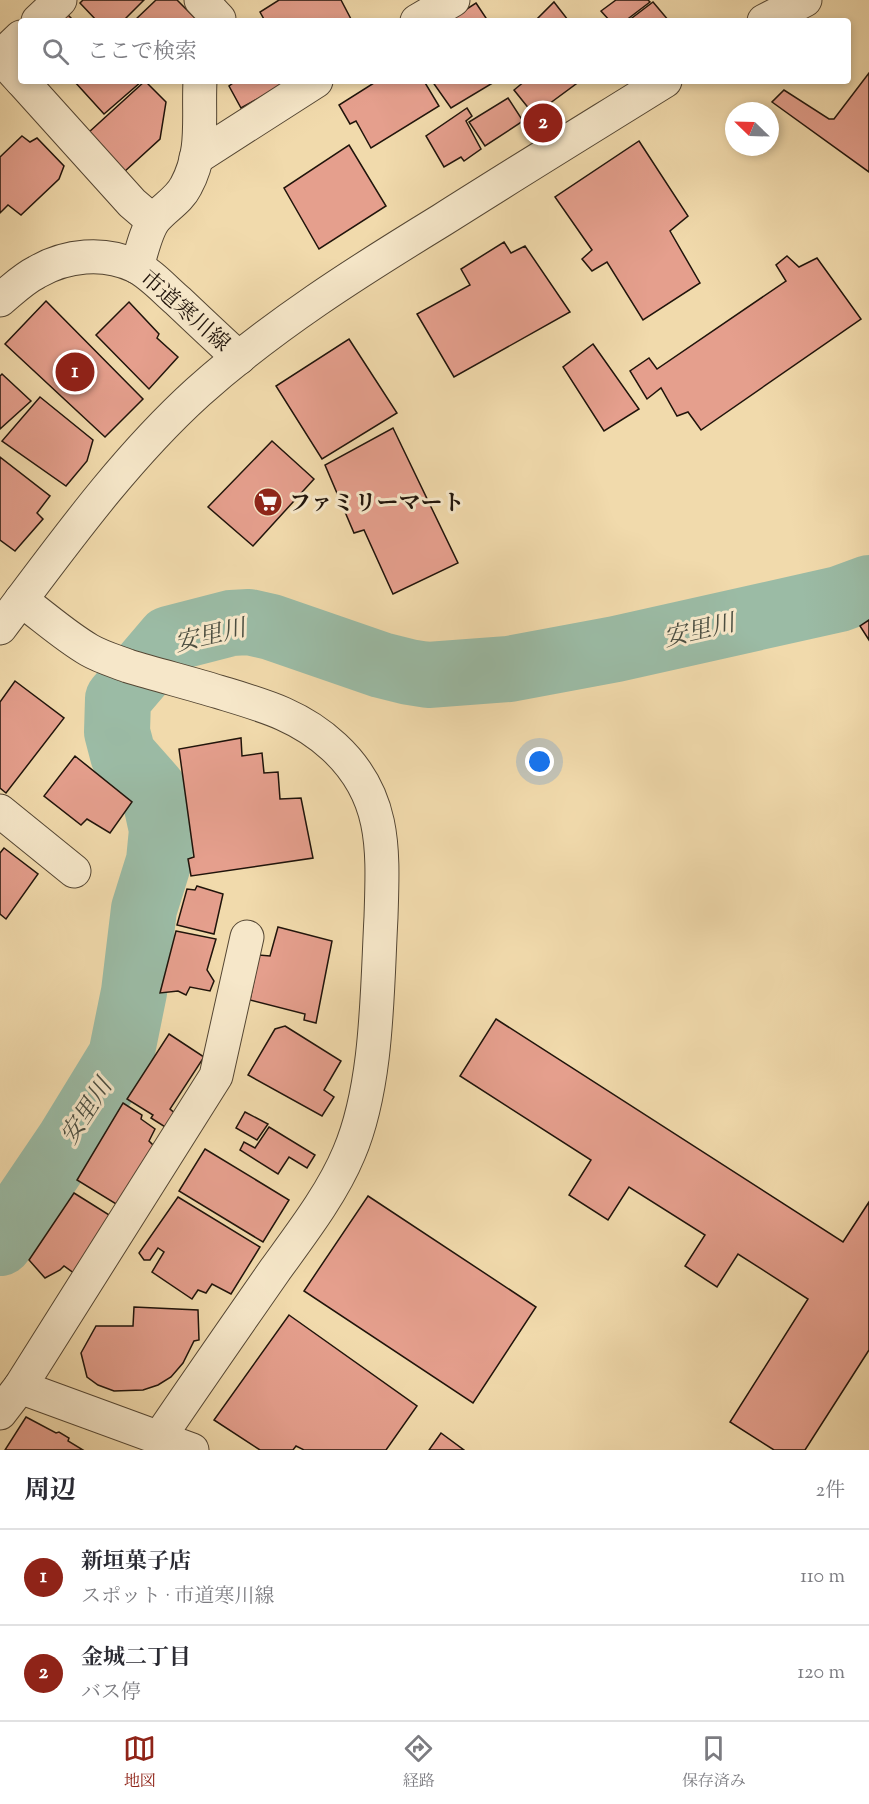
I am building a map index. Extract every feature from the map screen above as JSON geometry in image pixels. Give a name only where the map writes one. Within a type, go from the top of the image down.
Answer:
[{"type":"street","points":[[41,18],[60,0]]},
{"type":"street","points":[[422,18],[453,0]]},
{"type":"street","points":[[770,18],[805,0]]},
{"type":"street","points":[[18,40],[0,57],[18,77]]},
{"type":"street","points":[[25,84],[132,203],[153,221]]},
{"type":"street","points":[[137,267],[153,221],[177,199],[186,187],[196,158],[201,135],[200,84]]},
{"type":"street","points":[[196,158],[311,84]]},
{"type":"street","points":[[0,627],[87,513],[133,459],[198,392],[239,358],[285,321],[363,268],[660,84]]},
{"type":"street","name":"市道寒川線","points":[[0,300],[35,272],[70,260],[100,257],[126,262],[159,283],[239,358]]},
{"type":"street","points":[[21,600],[81,644],[105,658],[273,708],[297,719],[334,747],[349,762],[363,782],[373,804],[382,838],[383,867],[377,1007],[369,1083],[361,1118],[349,1153],[310,1220],[159,1438]]},
{"type":"street","points":[[0,811],[74,871]]},
{"type":"street","points":[[0,1413],[20,1387],[216,1076],[247,937]]},
{"type":"street","points":[[20,1387],[192,1450]]},
{"type":"building","points":[[83,0],[144,0],[126,18],[94,18],[80,3]]},
{"type":"building","points":[[156,0],[177,0],[195,18],[137,18]]},
{"type":"building","points":[[279,0],[341,0],[350,18],[263,18],[260,12]]},
{"type":"building","points":[[616,0],[648,0],[650,2],[629,18],[607,18],[601,11]]},
{"type":"building","points":[[554,2],[566,18],[538,18]]},
{"type":"building","points":[[653,2],[666,18],[632,18]]},
{"type":"building","points":[[476,3],[486,18],[453,18]]},
{"type":"building","points":[[66,13],[71,18],[61,18]]},
{"type":"building","points":[[869,73],[869,172],[779,107],[779,102],[772,102],[784,90],[829,119],[834,119]]},
{"type":"building","points":[[77,84],[139,84],[104,114]]},
{"type":"building","points":[[142,84],[148,84],[166,102],[160,139],[124,172],[88,133]]},
{"type":"building","points":[[232,84],[284,84],[241,108],[229,86]]},
{"type":"building","points":[[372,84],[426,84],[439,106],[371,148],[356,121],[350,124],[339,105]]},
{"type":"building","points":[[434,84],[491,84],[451,108]]},
{"type":"building","points":[[521,84],[576,84],[534,115],[514,90]]},
{"type":"building","points":[[508,98],[523,121],[485,146],[469,122]]},
{"type":"building","points":[[467,108],[472,116],[466,121],[481,149],[464,161],[461,157],[444,167],[426,136]]},
{"type":"building","points":[[22,136],[30,142],[37,138],[64,166],[59,179],[21,215],[8,205],[0,213],[0,157]]},
{"type":"building","points":[[639,141],[688,216],[670,231],[700,283],[643,320],[607,262],[592,271],[582,259],[592,250],[555,197]]},
{"type":"building","points":[[349,145],[386,206],[319,249],[284,188]]},
{"type":"building","points":[[504,242],[511,253],[525,246],[570,312],[454,377],[417,314],[470,285],[461,269]]},
{"type":"building","points":[[787,256],[799,267],[817,258],[861,319],[701,430],[688,412],[677,416],[661,388],[647,399],[630,371],[649,358],[657,369],[786,281],[776,265]]},
{"type":"building","points":[[46,301],[143,399],[105,437],[5,344]]},
{"type":"building","points":[[129,302],[159,334],[157,338],[178,357],[149,389],[96,335]]},
{"type":"building","points":[[349,339],[397,413],[322,459],[276,386]]},
{"type":"building","points":[[593,344],[639,409],[604,431],[563,367]]},
{"type":"building","points":[[2,374],[31,401],[0,429],[0,376]]},
{"type":"building","points":[[40,397],[93,440],[87,461],[66,486],[2,441]]},
{"type":"building","points":[[393,428],[458,563],[393,594],[364,530],[354,533],[325,465]]},
{"type":"building","points":[[272,441],[314,479],[253,546],[208,507]]},
{"type":"building","points":[[0,457],[50,496],[37,513],[43,519],[15,551],[0,540]]},
{"type":"building","points":[[869,620],[869,640],[860,626]]},
{"type":"building","points":[[15,681],[64,718],[6,793],[0,788],[0,702]]},
{"type":"building","points":[[241,738],[242,756],[262,753],[264,773],[278,772],[280,799],[301,798],[313,858],[191,876],[188,859],[194,857],[179,749]]},
{"type":"building","points":[[75,756],[132,802],[110,833],[87,819],[81,825],[44,796]]},
{"type":"building","points":[[4,848],[38,874],[6,919],[0,914],[0,853]]},
{"type":"building","points":[[197,886],[223,894],[214,934],[177,925],[187,889],[195,890]]},
{"type":"building","points":[[278,927],[332,941],[316,1023],[304,1020],[305,1014],[250,1000],[259,955],[270,956]]},
{"type":"building","points":[[176,931],[216,939],[207,970],[214,981],[210,991],[190,987],[186,995],[178,991],[160,993]]},
{"type":"building","points":[[496,1019],[843,1242],[869,1202],[869,1350],[805,1450],[774,1450],[730,1422],[808,1299],[738,1254],[717,1287],[685,1266],[705,1235],[629,1187],[608,1220],[569,1195],[591,1160],[460,1076]]},
{"type":"building","points":[[285,1026],[341,1061],[324,1090],[334,1097],[322,1116],[248,1075],[275,1029]]},
{"type":"building","points":[[169,1034],[204,1057],[170,1109],[182,1119],[173,1132],[151,1118],[153,1115],[127,1099]]},
{"type":"building","points":[[123,1103],[142,1115],[141,1119],[155,1129],[149,1141],[154,1146],[121,1207],[77,1180]]},
{"type":"building","points":[[245,1112],[268,1124],[257,1140],[236,1128]]},
{"type":"building","points":[[269,1127],[315,1155],[307,1168],[289,1157],[278,1174],[240,1150],[244,1142],[255,1148]]},
{"type":"building","points":[[205,1149],[289,1200],[263,1242],[179,1191]]},
{"type":"building","points":[[74,1193],[114,1218],[78,1276],[64,1266],[45,1278],[29,1260]]},
{"type":"building","points":[[368,1196],[536,1307],[473,1403],[304,1291]]},
{"type":"building","points":[[178,1197],[260,1247],[231,1294],[212,1284],[206,1293],[198,1290],[192,1299],[152,1272],[164,1252],[158,1248],[150,1260],[144,1260],[139,1253]]},
{"type":"building","points":[[134,1307],[198,1310],[199,1340],[194,1341],[183,1363],[171,1377],[158,1385],[143,1390],[114,1391],[98,1385],[87,1377],[81,1353],[96,1326],[133,1326]]},
{"type":"building","points":[[289,1315],[417,1406],[386,1450],[304,1450],[296,1446],[293,1450],[260,1450],[214,1420]]},
{"type":"building","points":[[26,1417],[56,1433],[59,1432],[83,1450],[5,1450]]},
{"type":"building","points":[[441,1433],[464,1450],[429,1450]]},
{"type":"waterway","name":"安里川","points":[[0,1243],[69,1141],[121,1056],[134,992],[144,909],[159,861],[162,830],[153,789],[123,755],[117,732],[118,699],[169,639],[231,623],[249,622],[271,627],[381,665],[428,675],[509,669],[616,649],[839,599],[869,588]]},
{"type":"place","name":"金城二丁目","points":[[543,123]]},
{"type":"place","name":"新垣菓子店","points":[[75,372]]},
{"type":"place","name":"ファミリーマート","points":[[268,502]]}]
